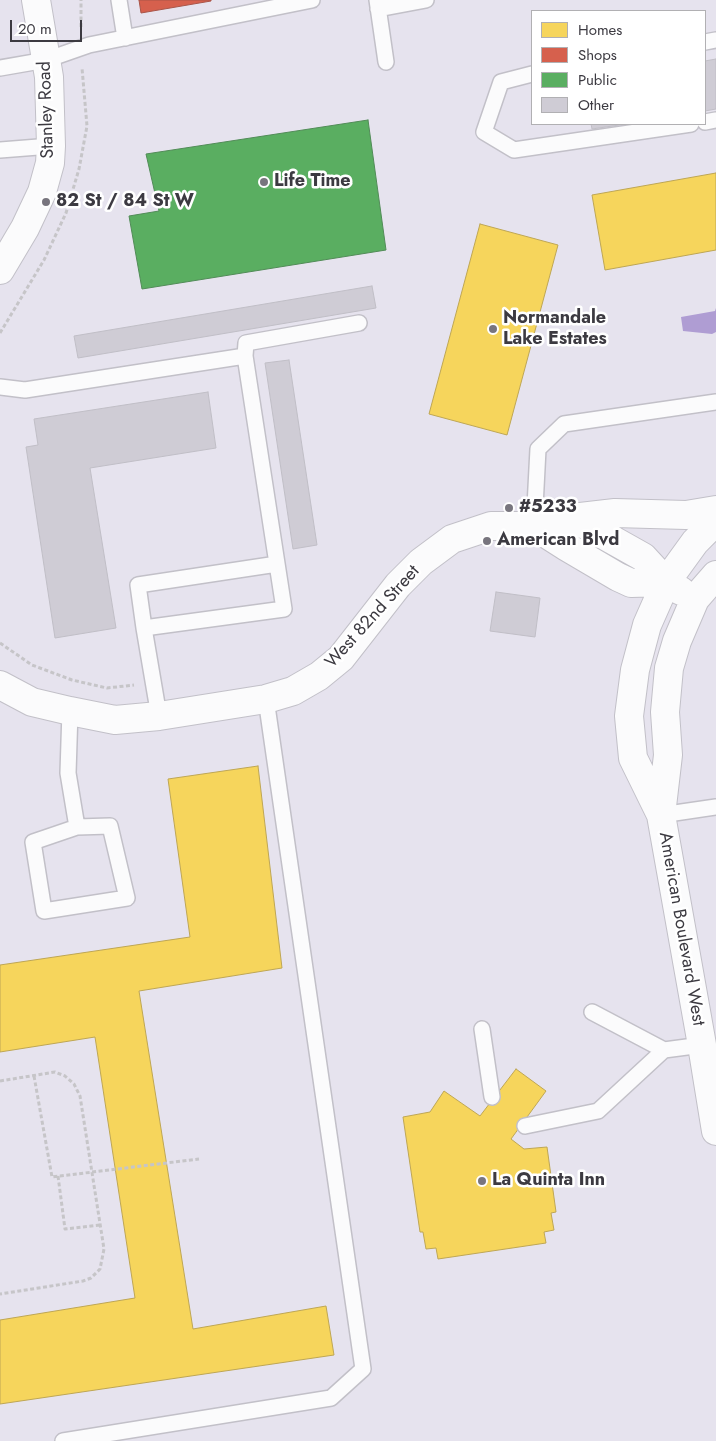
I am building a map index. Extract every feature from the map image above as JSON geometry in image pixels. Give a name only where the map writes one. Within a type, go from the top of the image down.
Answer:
[{"type":"street","name":"Stanley Road","points":[[0,270],[26,228],[42,192],[50,163],[52,146],[49,77],[36,0]]},
{"type":"street","points":[[563,519],[615,513],[686,515],[716,510]]},
{"type":"street","name":"West 82nd Street","points":[[0,684],[32,702],[115,720],[159,716],[266,699],[293,691],[319,676],[341,658],[398,585],[421,562],[452,539],[492,526],[534,526],[563,519],[586,525],[643,557],[666,582],[695,599]]},
{"type":"street","name":"American Boulevard West","points":[[716,521],[695,542],[666,582],[647,625],[635,670],[629,716],[633,758],[661,815],[716,1131]]},
{"type":"street","points":[[534,526],[631,583],[666,582]]},
{"type":"street","name":"American Boulevard West","points":[[661,815],[668,754],[665,712],[669,668],[677,641],[695,599],[716,574]]},
{"type":"lane","points":[[119,0],[125,38]]},
{"type":"lane","points":[[0,68],[46,60],[89,45],[125,38],[250,6],[312,0]]},
{"type":"lane","points":[[386,62],[377,4],[426,0]]},
{"type":"lane","points":[[531,74],[501,82],[484,132],[514,150],[684,125]]},
{"type":"lane","points":[[0,150],[52,146]]},
{"type":"lane","points":[[144,628],[284,609],[245,356],[246,343],[360,323]]},
{"type":"lane","points":[[0,387],[25,390],[245,356]]},
{"type":"lane","points":[[534,526],[538,449],[564,424],[716,402]]},
{"type":"lane","points":[[159,716],[152,683],[138,585],[277,564]]},
{"type":"lane","points":[[63,1441],[331,1398],[364,1369],[266,699]]},
{"type":"lane","points":[[70,711],[68,773],[77,827]]},
{"type":"lane","points":[[661,815],[716,807]]},
{"type":"lane","points":[[110,826],[127,898],[44,911],[34,842],[77,827],[110,826]]},
{"type":"lane","points":[[592,1012],[664,1050]]},
{"type":"lane","points":[[482,1029],[492,1097]]},
{"type":"lane","points":[[526,1126],[598,1111],[664,1050],[702,1045]]},
{"type":"path","points":[[0,642],[32,665],[72,680],[108,688],[152,683]]},
{"type":"path","points":[[0,1081],[55,1072],[66,1076],[74,1084],[80,1096],[104,1249],[100,1269],[91,1278],[83,1281],[0,1294]]},
{"type":"path","points":[[34,1076],[52,1177],[199,1159]]},
{"type":"path","points":[[58,1176],[65,1229],[100,1225]]},
{"type":"shaded area","points":[[716,308],[716,332],[712,334],[683,331],[681,317],[715,311]]},
{"type":"building: Homes","name":"Normandale Lake Estates","points":[[716,173],[716,250],[605,270],[592,195]]},
{"type":"building: Homes","name":"Normandale Lake Estates","points":[[480,224],[558,245],[507,435],[429,414]]},
{"type":"building: Homes","points":[[258,766],[282,968],[139,991],[193,1329],[326,1306],[334,1355],[0,1404],[0,1320],[135,1298],[95,1037],[0,1052],[0,965],[190,937],[168,779]]},
{"type":"building: Homes","name":"La Quinta Inn","points":[[516,1069],[546,1091],[511,1139],[524,1149],[547,1147],[556,1212],[551,1213],[554,1230],[544,1232],[546,1243],[438,1259],[436,1248],[426,1249],[423,1232],[420,1232],[403,1117],[430,1112],[444,1091],[480,1116]]},
{"type":"building: Shops","points":[[139,0],[211,0],[211,1],[141,13]]},
{"type":"building: Public","name":"Life Time","points":[[368,120],[386,250],[142,289],[129,216],[159,211],[146,154]]},
{"type":"building: Other","points":[[716,59],[716,109],[706,111],[706,61]]},
{"type":"building: Other","points":[[591,125],[619,125],[592,129]]},
{"type":"building: Other","points":[[372,286],[376,308],[78,358],[74,336]]},
{"type":"building: Other","points":[[289,360],[317,545],[293,549],[265,363]]},
{"type":"building: Other","points":[[208,392],[216,448],[90,468],[116,628],[55,638],[26,447],[38,445],[34,419]]},
{"type":"building: Other","points":[[496,592],[540,598],[535,637],[490,631]]},
{"type":"place","name":"Life Time","points":[[264,182]]},
{"type":"place","name":"82 St / 84 St W","points":[[46,202]]},
{"type":"place","name":"Normandale Lake Estates","points":[[493,329]]},
{"type":"place","name":"#5233","points":[[509,508]]},
{"type":"place","name":"American Blvd","points":[[487,541]]},
{"type":"place","name":"La Quinta Inn","points":[[482,1181]]}]
